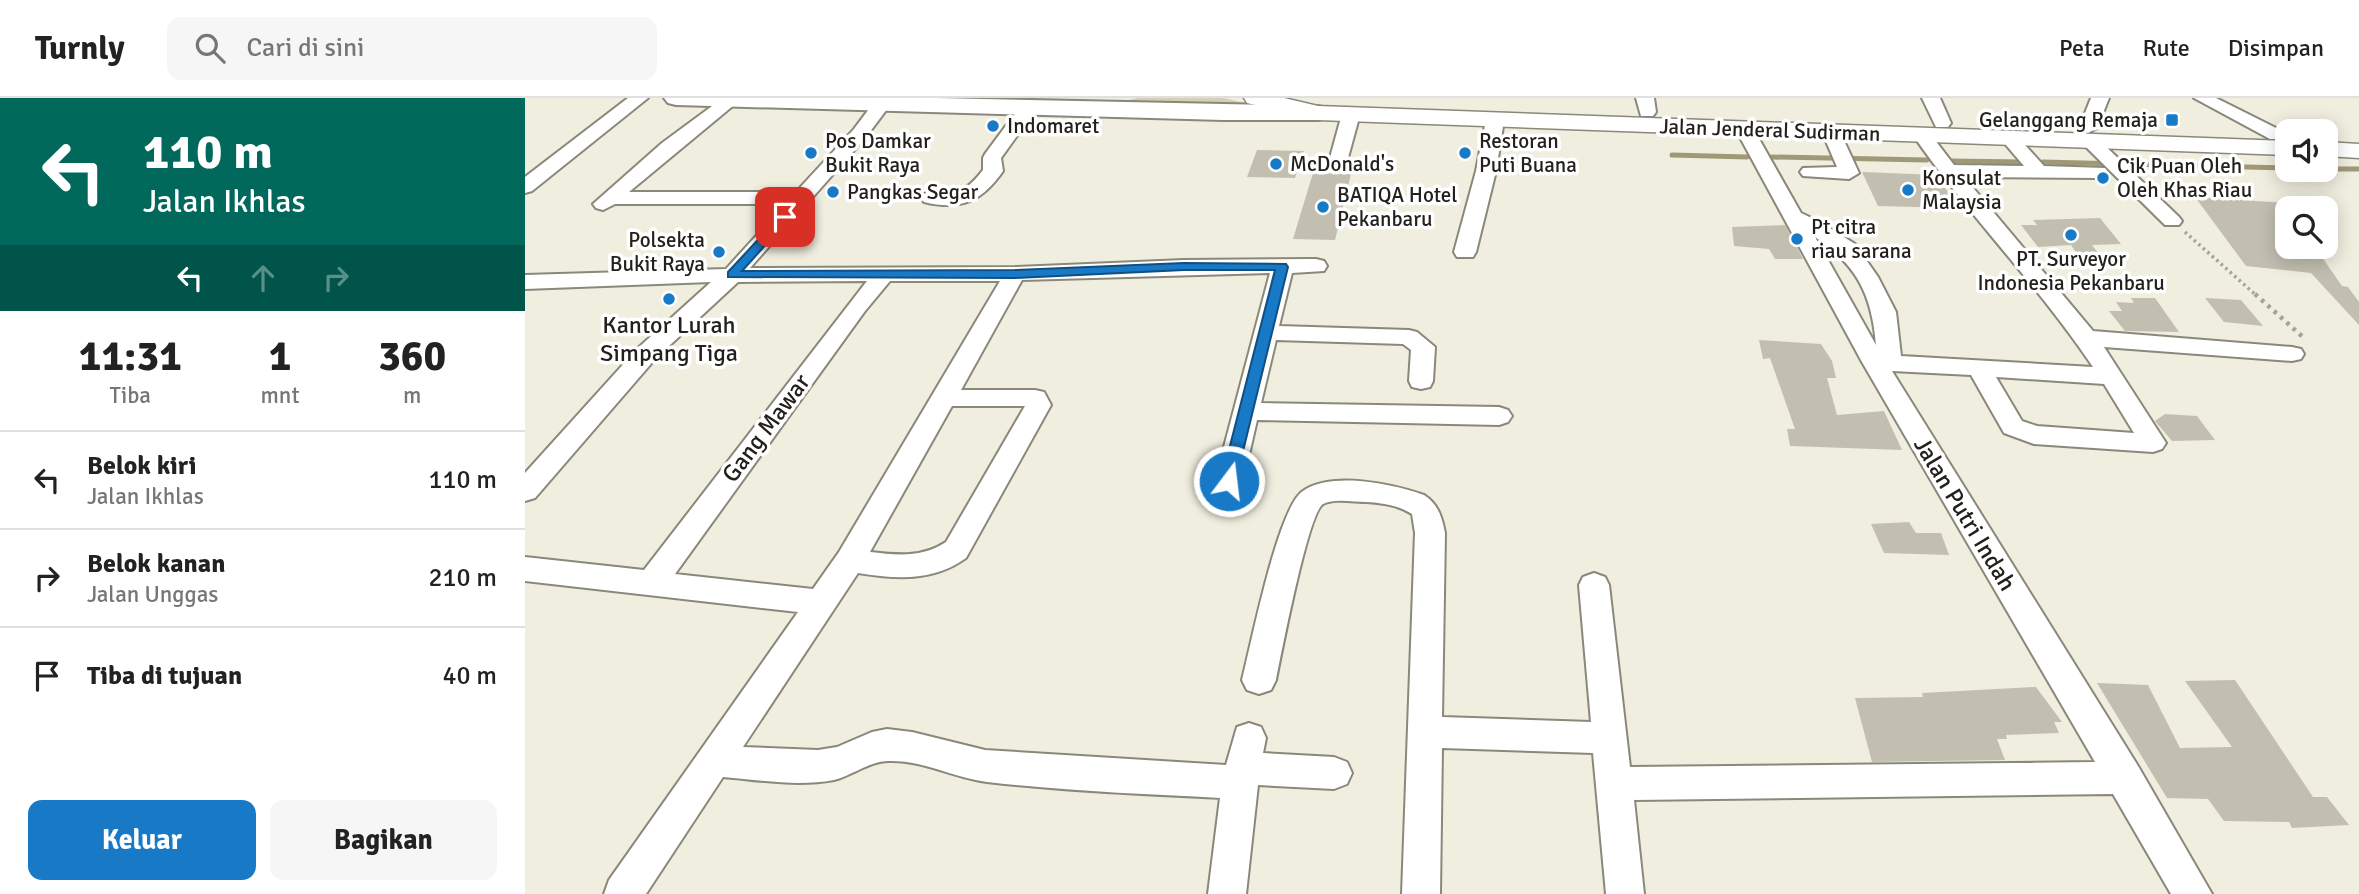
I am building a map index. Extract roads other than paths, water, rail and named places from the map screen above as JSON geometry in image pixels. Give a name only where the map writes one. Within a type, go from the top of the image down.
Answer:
[{"type":"highway","points":[[676,98],[1030,103],[1223,113],[1316,105]]},
{"type":"highway","points":[[879,101],[989,98],[1030,103]]},
{"type":"main road","name":"Jalan Jenderal Sudirman","points":[[1255,98],[1316,105],[1351,114],[1769,137],[1932,129],[2275,138]]},
{"type":"main road","name":"Jalan Jenderal Sudirman","points":[[1316,105],[1363,102],[1646,105],[1769,137],[1837,149],[1932,129],[2009,138],[2086,132]]},
{"type":"main road","points":[[2338,137],[2359,138]]},
{"type":"main road","points":[[2338,150],[2359,151]]},
{"type":"street","points":[[525,187],[639,98]]},
{"type":"street","points":[[630,129],[635,119],[656,98]]},
{"type":"street","points":[[1931,98],[1932,129],[1948,171],[2059,303],[2153,443],[2034,436],[2020,432],[2013,427],[1978,367]]},
{"type":"street","points":[[2084,98],[2086,132],[2107,167],[2172,221]]},
{"type":"street","points":[[2086,132],[2100,98]]},
{"type":"street","points":[[2203,98],[2275,133]]},
{"type":"street","points":[[2217,98],[2275,132]]},
{"type":"street","points":[[731,100],[669,147],[603,203],[803,198]]},
{"type":"street","points":[[525,491],[647,353],[732,275],[803,198],[879,101]]},
{"type":"street","points":[[931,198],[965,197],[978,191],[993,171],[992,158],[1030,103]]},
{"type":"street","points":[[1337,165],[1351,114]]},
{"type":"street","points":[[1465,252],[1486,171],[1495,120]]},
{"type":"street","points":[[1769,137],[1803,222]]},
{"type":"street","name":"Jalan Putri Indah","points":[[1769,137],[1803,222],[2193,894]]},
{"type":"street","points":[[2009,138],[2039,172]]},
{"type":"street","points":[[1809,172],[1849,173],[1837,149]]},
{"type":"street","points":[[1948,171],[2039,172],[2107,167]]},
{"type":"street","points":[[525,282],[732,275],[1015,274],[1184,267],[1316,266]]},
{"type":"street","points":[[1229,481],[1282,267]]},
{"type":"street","points":[[623,894],[850,560],[1015,274]]},
{"type":"street","name":"Gang Mawar","points":[[652,582],[857,306],[883,276]]},
{"type":"street","points":[[1267,333],[1409,337],[1423,347],[1421,381]]},
{"type":"street","points":[[2085,338],[2292,354]]},
{"type":"street","points":[[1882,362],[2109,376]]},
{"type":"street","points":[[850,560],[925,565],[946,558],[955,550],[1038,405],[1035,398],[944,398]]},
{"type":"street","points":[[1248,411],[1499,416]]},
{"type":"street","points":[[1259,680],[1294,534],[1299,517],[1308,502],[1324,493],[1401,496],[1422,507],[1428,519],[1421,894]]},
{"type":"street","points":[[525,569],[820,602]]},
{"type":"street","points":[[1594,585],[1625,894]]},
{"type":"street","points":[[1426,732],[1609,738]]},
{"type":"street","points":[[716,760],[814,768],[836,764],[866,749],[887,745],[906,747],[981,766],[1100,776],[1244,763],[1334,773]]},
{"type":"street","points":[[1227,894],[1244,763]]},
{"type":"street","points":[[1615,784],[2125,778]]},
{"type":"waterway","points":[[1672,155],[1747,157]]},
{"type":"waterway","points":[[1772,157],[1927,160]]},
{"type":"waterway","points":[[1952,161],[2023,162]]},
{"type":"waterway","points":[[2043,162],[2275,168]]},
{"type":"waterway","points":[[2338,169],[2359,169]]},
{"type":"place","name":"Gelanggang Remaja","points":[[2172,120]]},
{"type":"place","name":"Indomaret","points":[[993,126]]},
{"type":"place","name":"Pos Damkar Bukit Raya","points":[[811,153]]},
{"type":"place","name":"Restoran Puti Buana","points":[[1465,153]]},
{"type":"place","name":"McDonald's","points":[[1276,164]]},
{"type":"place","name":"Cik Puan Oleh Oleh Khas Riau","points":[[2103,178]]},
{"type":"place","name":"Konsulat Malaysia","points":[[1908,190]]},
{"type":"place","name":"Pangkas Segar","points":[[833,192]]},
{"type":"place","name":"BATIQA Hotel Pekanbaru","points":[[1323,207]]},
{"type":"place","name":"PT. Surveyor Indonesia Pekanbaru","points":[[2071,235]]},
{"type":"place","name":"Pt citra riau sarana","points":[[1797,239]]},
{"type":"place","name":"Polsekta Bukit Raya","points":[[719,252]]},
{"type":"place","name":"Kantor Lurah Simpang Tiga","points":[[669,299]]}]
